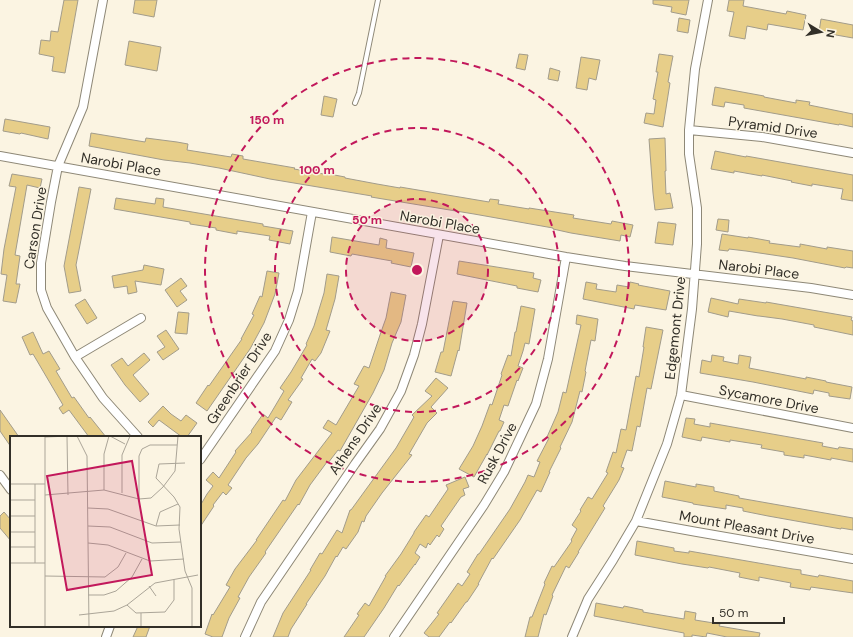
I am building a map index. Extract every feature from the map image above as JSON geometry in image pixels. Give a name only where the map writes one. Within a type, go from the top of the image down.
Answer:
[{"type":"street","name":"Carson Drive","points":[[103,0],[83,107],[58,166],[50,202],[41,263],[41,290],[47,308],[75,357],[103,398],[137,436]]},
{"type":"street","name":"Edgemont Drive","points":[[572,637],[588,599],[636,520],[666,444],[681,395],[692,309],[697,244],[697,208],[689,154],[689,130],[695,69],[708,0]]},
{"type":"street","name":"Pyramid Drive","points":[[689,130],[762,137],[853,153]]},
{"type":"street","name":"Narobi Place","points":[[0,156],[566,257],[624,266],[811,288],[853,295]]},
{"type":"street","name":"Greenbrier Drive","points":[[201,459],[275,351],[289,320],[298,291],[312,212]]},
{"type":"street","name":"Athens Drive","points":[[245,637],[261,602],[354,464],[380,429],[401,391],[414,355],[422,324],[439,235]]},
{"type":"street","name":"Rusk Drive","points":[[394,637],[484,505],[504,472],[536,404],[548,359],[566,257]]},
{"type":"street","points":[[75,357],[141,318]]},
{"type":"street","name":"Sycamore Drive","points":[[681,395],[853,428]]},
{"type":"street","points":[[0,475],[10,489]]},
{"type":"street","name":"Mount Pleasant Drive","points":[[636,520],[853,559]]},
{"type":"street","points":[[106,637],[110,627]]},
{"type":"lane","points":[[355,103],[359,93],[378,0]]},
{"type":"building","points":[[64,0],[78,0],[65,73],[52,71],[54,57],[39,54],[41,40],[50,41],[51,31],[58,32]]},
{"type":"building","points":[[135,0],[157,0],[154,17],[133,13]]},
{"type":"building","points":[[653,0],[689,0],[686,15],[671,12],[672,7],[653,4]]},
{"type":"building","points":[[729,0],[744,0],[743,6],[786,14],[787,11],[806,15],[803,30],[768,24],[767,30],[747,26],[745,39],[729,36],[734,12],[727,11]]},
{"type":"building","points":[[679,18],[690,20],[688,33],[677,31]]},
{"type":"building","points":[[821,19],[853,25],[853,38],[819,32]]},
{"type":"building","points":[[129,41],[161,47],[157,71],[125,65]]},
{"type":"building","points":[[519,54],[528,55],[525,70],[516,68]]},
{"type":"building","points":[[659,54],[673,56],[668,82],[670,83],[663,127],[644,123],[646,113],[654,114],[656,100],[653,99],[658,72],[656,72]]},
{"type":"building","points":[[581,57],[600,60],[596,80],[589,78],[587,90],[576,88]]},
{"type":"building","points":[[550,68],[560,71],[558,81],[548,79]]},
{"type":"building","points":[[715,87],[796,103],[796,100],[810,102],[809,105],[853,114],[853,127],[744,108],[744,105],[725,102],[724,107],[712,105]]},
{"type":"building","points":[[324,96],[337,99],[333,117],[321,115]]},
{"type":"building","points":[[5,119],[50,127],[48,139],[3,131]]},
{"type":"building","points":[[91,133],[145,142],[146,138],[177,142],[188,144],[187,150],[231,157],[232,154],[243,156],[243,159],[377,184],[489,202],[490,199],[499,200],[498,204],[574,215],[573,218],[611,224],[612,221],[633,225],[630,237],[621,235],[620,241],[571,233],[553,228],[89,146]]},
{"type":"building","points":[[665,138],[666,194],[670,193],[673,208],[655,210],[649,139]]},
{"type":"building","points":[[715,151],[853,175],[853,201],[841,199],[843,189],[812,184],[812,186],[762,175],[734,171],[734,173],[711,169]]},
{"type":"building","points":[[12,174],[42,179],[40,188],[27,185],[15,255],[20,256],[16,284],[20,284],[16,303],[3,301],[7,275],[1,274],[4,249],[16,187],[9,186]]},
{"type":"building","points":[[79,187],[91,189],[76,265],[81,291],[69,293],[64,266]]},
{"type":"building","points":[[116,198],[155,204],[156,198],[164,199],[163,207],[263,224],[263,226],[293,231],[290,244],[269,240],[270,236],[237,231],[237,234],[216,230],[216,228],[190,224],[190,222],[114,209]]},
{"type":"building","points":[[718,219],[729,220],[728,232],[716,230]]},
{"type":"building","points":[[658,222],[676,224],[673,245],[655,243]]},
{"type":"building","points":[[722,234],[770,241],[769,243],[800,247],[800,244],[827,249],[827,247],[853,251],[853,268],[845,268],[746,251],[729,249],[728,251],[719,250]]},
{"type":"building","points":[[332,237],[379,245],[380,238],[387,240],[386,248],[414,253],[411,267],[391,263],[392,261],[330,252]]},
{"type":"building","points":[[459,261],[534,273],[533,278],[541,280],[538,292],[517,288],[517,286],[457,274]]},
{"type":"building","points":[[144,265],[164,269],[161,285],[135,281],[137,292],[128,294],[127,286],[114,288],[112,276],[143,270]]},
{"type":"building","points":[[267,271],[279,273],[275,294],[264,323],[250,349],[207,411],[196,403],[242,339],[254,315],[252,314],[260,296],[262,297]]},
{"type":"building","points":[[327,274],[339,276],[335,299],[326,330],[330,331],[321,353],[315,361],[312,359],[301,378],[303,379],[288,400],[292,402],[281,420],[276,417],[228,485],[232,488],[226,495],[223,492],[213,505],[214,506],[201,526],[201,504],[213,486],[206,480],[213,472],[219,478],[236,452],[235,451],[252,432],[251,431],[263,414],[268,418],[284,391],[280,388],[307,345],[306,344],[314,326],[324,293]]},
{"type":"building","points":[[181,278],[187,286],[180,291],[187,300],[177,307],[165,290]]},
{"type":"building","points":[[586,282],[597,284],[596,289],[616,292],[617,285],[629,287],[630,282],[670,291],[666,310],[635,305],[634,309],[583,299]]},
{"type":"building","points":[[391,292],[406,295],[401,322],[392,343],[384,370],[373,393],[340,451],[338,450],[328,463],[327,462],[310,485],[299,505],[298,504],[249,577],[238,597],[240,598],[229,618],[222,637],[213,637],[205,634],[212,614],[213,615],[230,587],[226,585],[235,569],[257,540],[283,500],[285,501],[296,480],[332,433],[323,428],[328,420],[336,425],[359,386],[354,384],[364,366],[369,368],[386,318]]},
{"type":"building","points":[[711,298],[738,304],[739,299],[766,302],[852,317],[853,335],[782,319],[729,311],[728,317],[708,312]]},
{"type":"building","points":[[85,299],[97,318],[87,324],[75,305]]},
{"type":"building","points":[[453,301],[467,303],[459,351],[458,350],[451,376],[435,372],[441,352],[443,352]]},
{"type":"building","points":[[521,306],[535,309],[529,344],[525,343],[518,366],[523,368],[508,406],[504,405],[499,420],[504,422],[500,431],[474,477],[459,469],[473,446],[490,404],[492,405],[508,355],[511,356]]},
{"type":"building","points":[[178,312],[189,313],[187,334],[175,333]]},
{"type":"building","points":[[577,315],[598,319],[595,341],[591,340],[582,392],[580,391],[572,422],[541,492],[537,490],[520,520],[493,559],[492,558],[479,584],[451,623],[450,622],[439,637],[429,637],[424,633],[439,614],[437,613],[458,583],[462,586],[470,574],[467,572],[510,509],[528,475],[534,477],[540,462],[537,461],[549,438],[547,437],[558,412],[563,392],[566,393],[581,325],[576,324]]},
{"type":"building","points":[[646,327],[663,330],[651,389],[647,388],[640,427],[637,426],[632,451],[627,450],[621,467],[624,468],[619,480],[603,506],[605,508],[569,568],[566,566],[552,595],[553,596],[546,615],[544,614],[538,637],[525,637],[530,617],[532,617],[545,584],[544,583],[552,566],[554,567],[572,541],[571,540],[577,529],[572,525],[588,497],[592,499],[608,473],[606,472],[613,452],[616,453],[621,429],[626,430],[636,376],[639,377]]},
{"type":"building","points":[[166,330],[179,349],[163,360],[157,352],[165,347],[157,336]]},
{"type":"building","points":[[33,332],[43,354],[49,351],[60,369],[56,371],[72,398],[74,397],[89,418],[90,417],[105,436],[88,436],[69,410],[63,414],[59,408],[63,405],[33,354],[30,355],[22,337]]},
{"type":"building","points":[[144,353],[150,360],[133,375],[149,394],[140,402],[125,385],[111,365],[122,358],[128,366]]},
{"type":"building","points":[[712,355],[724,357],[723,361],[738,364],[739,355],[751,357],[749,368],[806,379],[806,377],[852,387],[850,399],[829,396],[829,393],[814,390],[813,394],[700,373],[702,360],[711,362]]},
{"type":"building","points":[[436,378],[448,388],[431,407],[437,413],[427,423],[409,454],[412,455],[382,493],[366,516],[364,522],[362,521],[358,532],[346,549],[343,547],[337,557],[336,556],[291,629],[288,637],[273,637],[283,613],[311,570],[320,553],[322,554],[337,530],[342,533],[350,510],[396,448],[414,417],[412,415],[432,396],[425,391]]},
{"type":"building","points":[[163,406],[181,421],[186,415],[197,423],[188,436],[181,436],[159,420],[153,427],[148,422]]},
{"type":"building","points":[[0,410],[18,436],[10,436],[10,446],[0,431]]},
{"type":"building","points":[[686,418],[695,419],[694,424],[710,427],[710,423],[823,443],[822,446],[838,449],[839,447],[853,449],[853,462],[804,455],[804,458],[784,455],[784,452],[761,448],[762,445],[730,440],[730,442],[702,437],[701,441],[682,437]]},
{"type":"building","points":[[465,477],[469,487],[463,489],[465,495],[461,497],[441,526],[444,529],[439,537],[437,535],[430,545],[428,543],[426,548],[420,544],[415,553],[420,557],[399,586],[398,585],[364,637],[344,637],[359,615],[357,614],[365,603],[369,606],[385,576],[401,554],[414,532],[426,515],[429,517],[448,489],[446,485]]},
{"type":"building","points":[[665,481],[696,487],[696,484],[714,487],[714,491],[739,496],[739,498],[853,518],[853,530],[768,516],[743,511],[743,508],[726,505],[726,509],[662,497]]},
{"type":"building","points":[[4,512],[10,519],[10,540],[0,528],[0,516]]},
{"type":"building","points":[[637,541],[674,548],[674,551],[689,553],[689,551],[801,570],[801,574],[818,577],[819,575],[853,581],[853,593],[811,587],[810,590],[790,587],[791,583],[759,577],[759,581],[739,577],[740,573],[635,555]]},
{"type":"building","points":[[596,603],[623,608],[624,606],[643,610],[643,612],[684,619],[685,611],[696,613],[695,620],[760,633],[759,637],[727,637],[707,633],[706,637],[692,635],[692,637],[684,637],[684,633],[594,616]]},
{"type":"building","points":[[138,627],[150,627],[146,637],[133,637]]}]
